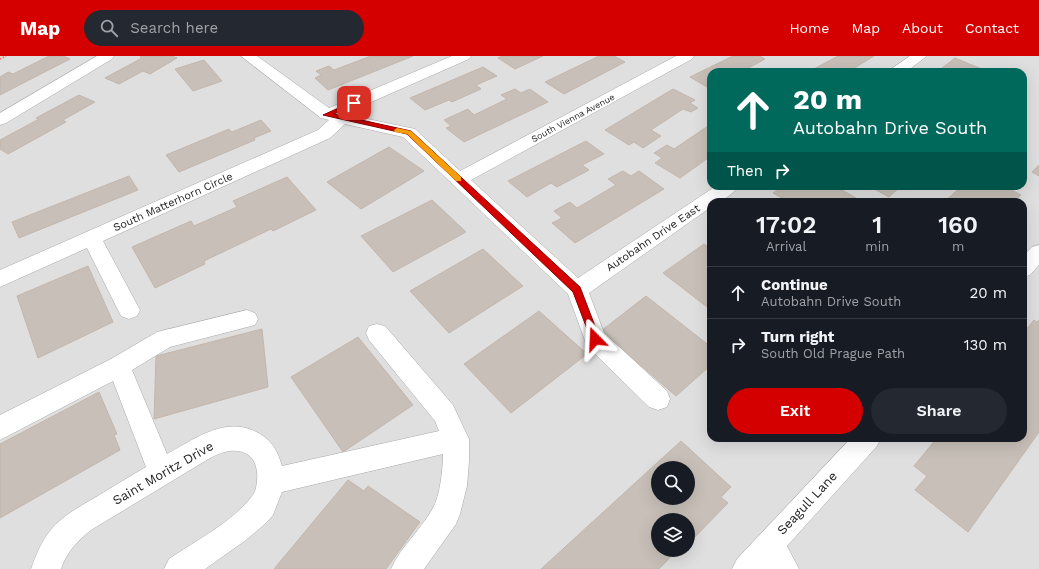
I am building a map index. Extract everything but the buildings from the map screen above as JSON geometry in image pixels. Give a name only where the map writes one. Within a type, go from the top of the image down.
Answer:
[{"type":"street","points":[[0,120],[107,56]]},
{"type":"street","points":[[248,56],[334,116],[409,133],[576,290],[595,339],[658,399]]},
{"type":"street","name":"South Matterhorn Circle","points":[[0,279],[324,134],[334,116],[464,56]]},
{"type":"street","name":"South Vienna Avenue","points":[[459,179],[687,56]]},
{"type":"street","points":[[902,68],[920,56]]},
{"type":"street","name":"Autobahn Drive East","points":[[711,198],[723,190]]},
{"type":"street","name":"Autobahn Drive East","points":[[576,290],[707,201]]},
{"type":"street","points":[[92,239],[129,310]]},
{"type":"street","points":[[1027,265],[1039,252]]},
{"type":"street","points":[[0,428],[119,366],[165,339],[247,319]]},
{"type":"street","points":[[377,333],[444,413],[456,439],[456,461],[446,514],[406,569]]},
{"type":"street","points":[[119,366],[161,472]]},
{"type":"street","name":"Saint Moritz Drive","points":[[46,569],[56,547],[71,529],[161,472],[217,441],[232,437],[246,438],[262,450],[271,470],[268,493],[262,506],[244,524],[179,569]]},
{"type":"street","points":[[270,482],[456,439]]},
{"type":"street","name":"Seagull Lane","points":[[747,569],[864,442]]},
{"type":"street","points":[[770,544],[784,569]]},
{"type":"path","points":[[0,59],[6,56]]},
{"type":"shaded area","points":[[0,56],[1039,56],[1039,569],[0,569]]},
{"type":"slow traffic","points":[[397,130],[409,133],[458,179]]},
{"type":"route","points":[[354,103],[327,115],[409,133],[576,290],[595,339]]}]
